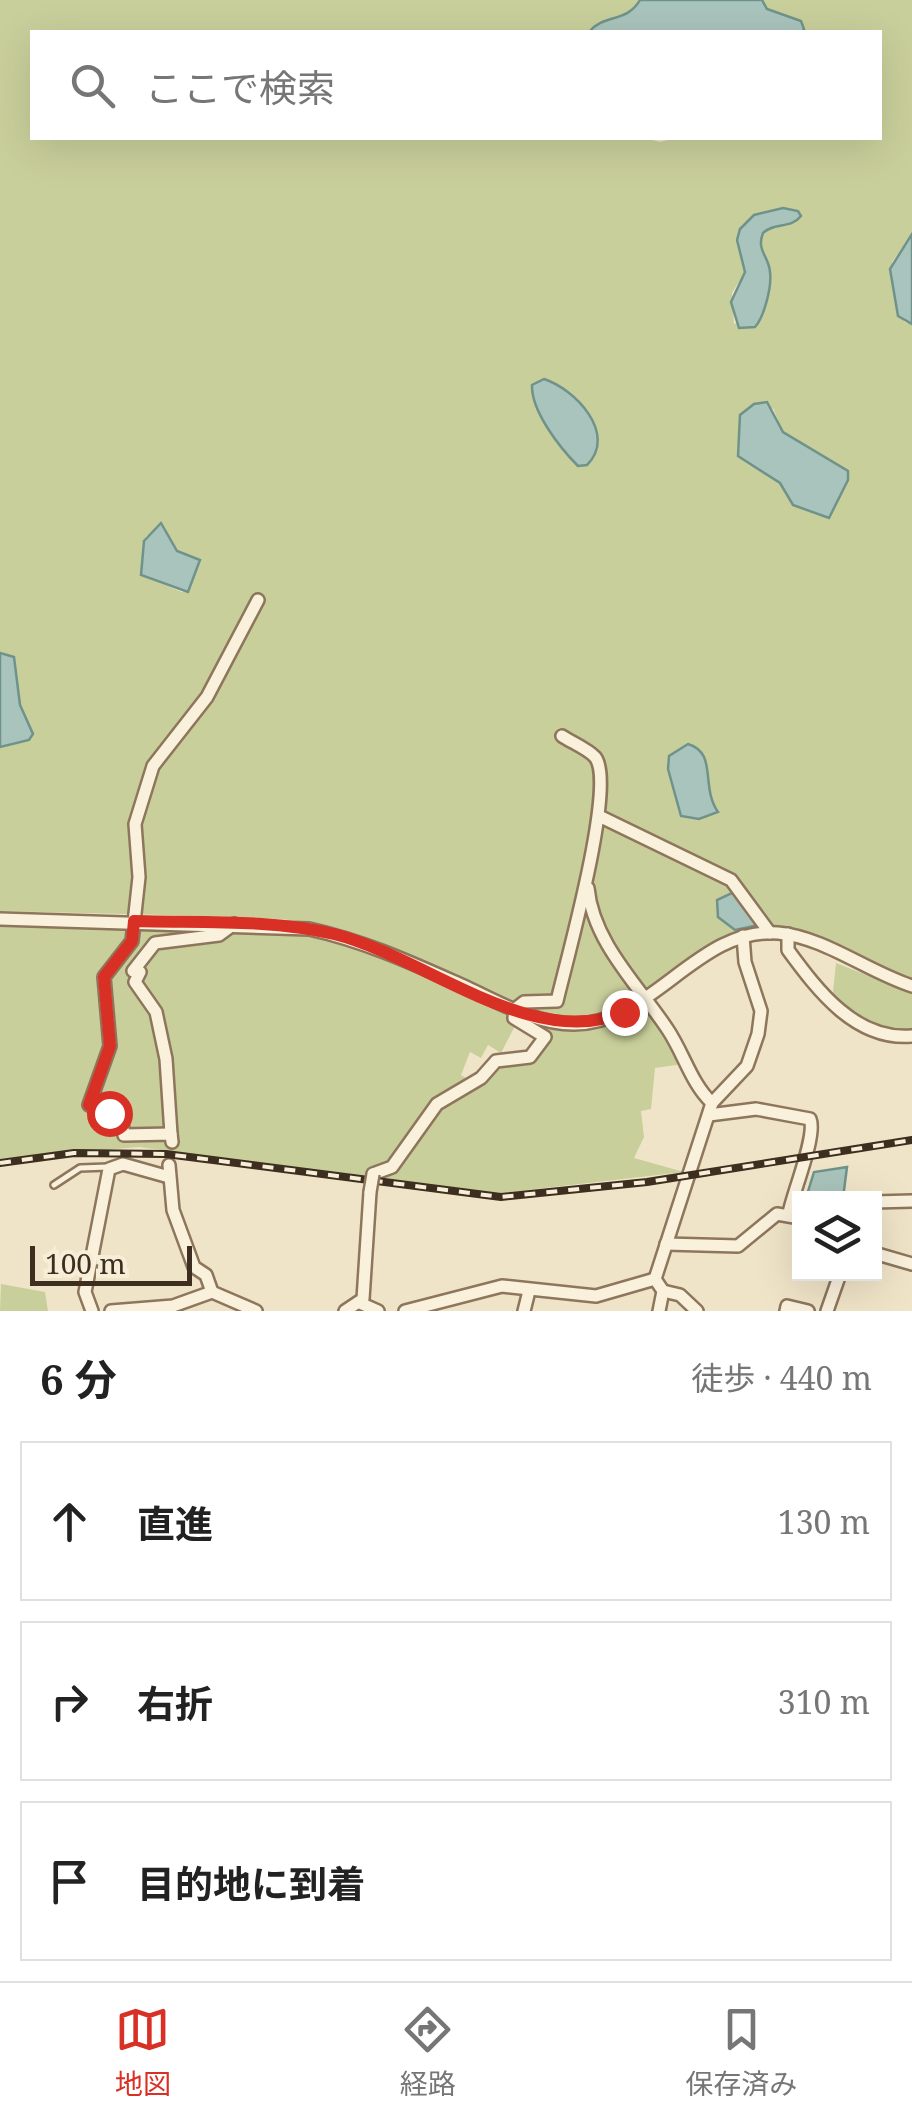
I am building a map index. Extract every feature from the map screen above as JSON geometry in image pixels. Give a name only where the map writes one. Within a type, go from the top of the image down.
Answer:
[{"type":"street","points":[[234,924],[219,935],[155,943],[133,971],[140,972],[135,982],[156,1012],[166,1060],[171,1138],[124,1135],[121,1118],[89,1105],[110,1046],[104,977],[132,941],[140,877],[135,824],[153,766],[207,697],[258,600]]},
{"type":"street","points":[[360,1303],[373,1174],[392,1166],[430,1111],[448,1095],[481,1078],[496,1061],[536,1052],[545,1037],[514,1018],[515,1009],[524,1002],[558,1002],[600,816],[603,778],[596,758],[562,736]]},
{"type":"street","points":[[600,816],[731,880],[770,933]]},
{"type":"street","points":[[586,874],[588,899],[613,953],[711,1109]]},
{"type":"street","points":[[0,918],[288,926],[357,940],[515,1009],[556,1022],[581,1024],[613,1016],[717,948],[743,936],[788,934],[912,986]]},
{"type":"street","points":[[788,934],[788,950],[848,1020],[891,1036],[912,1036]]},
{"type":"street","points":[[659,1311],[662,1292],[655,1279],[711,1109],[751,1058],[762,1021],[743,936]]},
{"type":"street","points":[[711,1109],[756,1109],[810,1119],[812,1134],[799,1191]]},
{"type":"street","points":[[92,1311],[86,1292],[111,1168],[123,1164],[169,1171],[173,1210],[194,1266],[206,1275],[212,1292],[250,1310]]},
{"type":"street","points":[[882,1201],[911,1199]]},
{"type":"street","points":[[666,1244],[738,1246],[776,1214],[792,1216]]},
{"type":"street","points":[[882,1255],[912,1264]]},
{"type":"street","points":[[405,1311],[502,1286],[596,1296],[655,1279]]},
{"type":"street","points":[[828,1311],[838,1281]]},
{"type":"street","points":[[524,1311],[529,1290]]},
{"type":"street","points":[[110,1311],[174,1308],[212,1292]]},
{"type":"street","points":[[662,1292],[680,1295],[696,1311]]},
{"type":"street","points":[[456,1311],[457,1295]]},
{"type":"street","points":[[344,1311],[360,1303]]},
{"type":"street","points":[[360,1303],[378,1311]]},
{"type":"street","points":[[786,1311],[787,1306],[808,1311]]},
{"type":"lane","points":[[54,1184],[80,1168],[111,1168]]},
{"type":"green space","points":[[0,0],[640,0],[621,17],[591,30],[30,30],[30,140],[660,142],[882,140],[882,30],[802,30],[801,21],[767,9],[762,0],[912,0],[912,234],[892,262],[904,322],[912,324],[912,978],[818,935],[786,927],[755,927],[726,936],[700,951],[625,1002],[597,1013],[567,1016],[515,1004],[368,938],[324,925],[256,918],[0,911],[0,747],[33,734],[20,705],[14,657],[0,653]],"holes":[[[783,208],[794,223],[772,226],[761,237],[761,252],[771,273],[762,315],[734,324],[732,293],[745,272],[738,247]],[[563,388],[593,423],[591,462],[582,466],[562,448],[549,424]],[[773,408],[783,432],[848,471],[848,480],[829,518],[793,505],[780,483],[742,460]],[[166,530],[177,551],[200,563],[190,588],[182,592],[141,575],[146,536]],[[680,751],[709,773],[705,790],[717,812],[679,812],[667,762]]]},
{"type":"green space","points":[[0,925],[308,936],[355,947],[507,1012],[516,1024],[501,1053],[488,1045],[481,1058],[470,1052],[461,1075],[471,1081],[442,1102],[396,1155],[369,1178],[139,1147],[0,1159]]},
{"type":"green space","points":[[836,963],[912,993],[912,1033],[877,1029],[845,1011],[833,992]]},
{"type":"green space","points":[[641,1010],[652,1011],[683,1064],[655,1068],[651,1109],[641,1111],[644,1137],[634,1158],[684,1172],[501,1193],[378,1180],[376,1173],[400,1157],[448,1096],[485,1073],[524,1061],[548,1036],[519,1018],[551,1027],[582,1029],[611,1024]]},
{"type":"green space","points":[[1,1284],[45,1292],[48,1311],[0,1311]]},
{"type":"water","points":[[640,0],[762,0],[767,9],[801,21],[804,29],[591,30],[635,7]]},
{"type":"water","points":[[783,208],[798,211],[801,216],[763,233],[761,244],[770,272],[767,301],[755,327],[739,328],[731,302],[745,272],[737,240],[740,229],[754,215]]},
{"type":"water","points":[[912,234],[912,324],[898,316],[890,269]]},
{"type":"water","points":[[544,379],[568,392],[589,414],[598,440],[587,465],[578,466],[541,417],[532,385]]},
{"type":"water","points":[[767,402],[783,432],[848,471],[848,480],[829,518],[793,505],[780,483],[738,456],[740,415],[754,404]]},
{"type":"water","points":[[161,523],[177,551],[200,560],[188,592],[141,575],[144,541]]},
{"type":"water","points":[[0,653],[14,657],[20,705],[33,734],[29,740],[0,747]]},
{"type":"water","points":[[688,744],[703,755],[718,812],[699,819],[681,816],[668,769],[669,756]]},
{"type":"water","points":[[736,891],[759,925],[735,930],[718,917],[717,900]]},
{"type":"water","points":[[847,1167],[844,1191],[808,1191],[814,1172]]},
{"type":"railway","points":[[0,1163],[74,1153],[166,1154],[501,1197],[647,1182],[912,1140]]},
{"type":"route","points":[[109,1113],[89,1105],[110,1046],[104,977],[132,941],[134,921],[266,924],[309,929],[357,940],[543,1020],[581,1024],[624,1012]]}]
